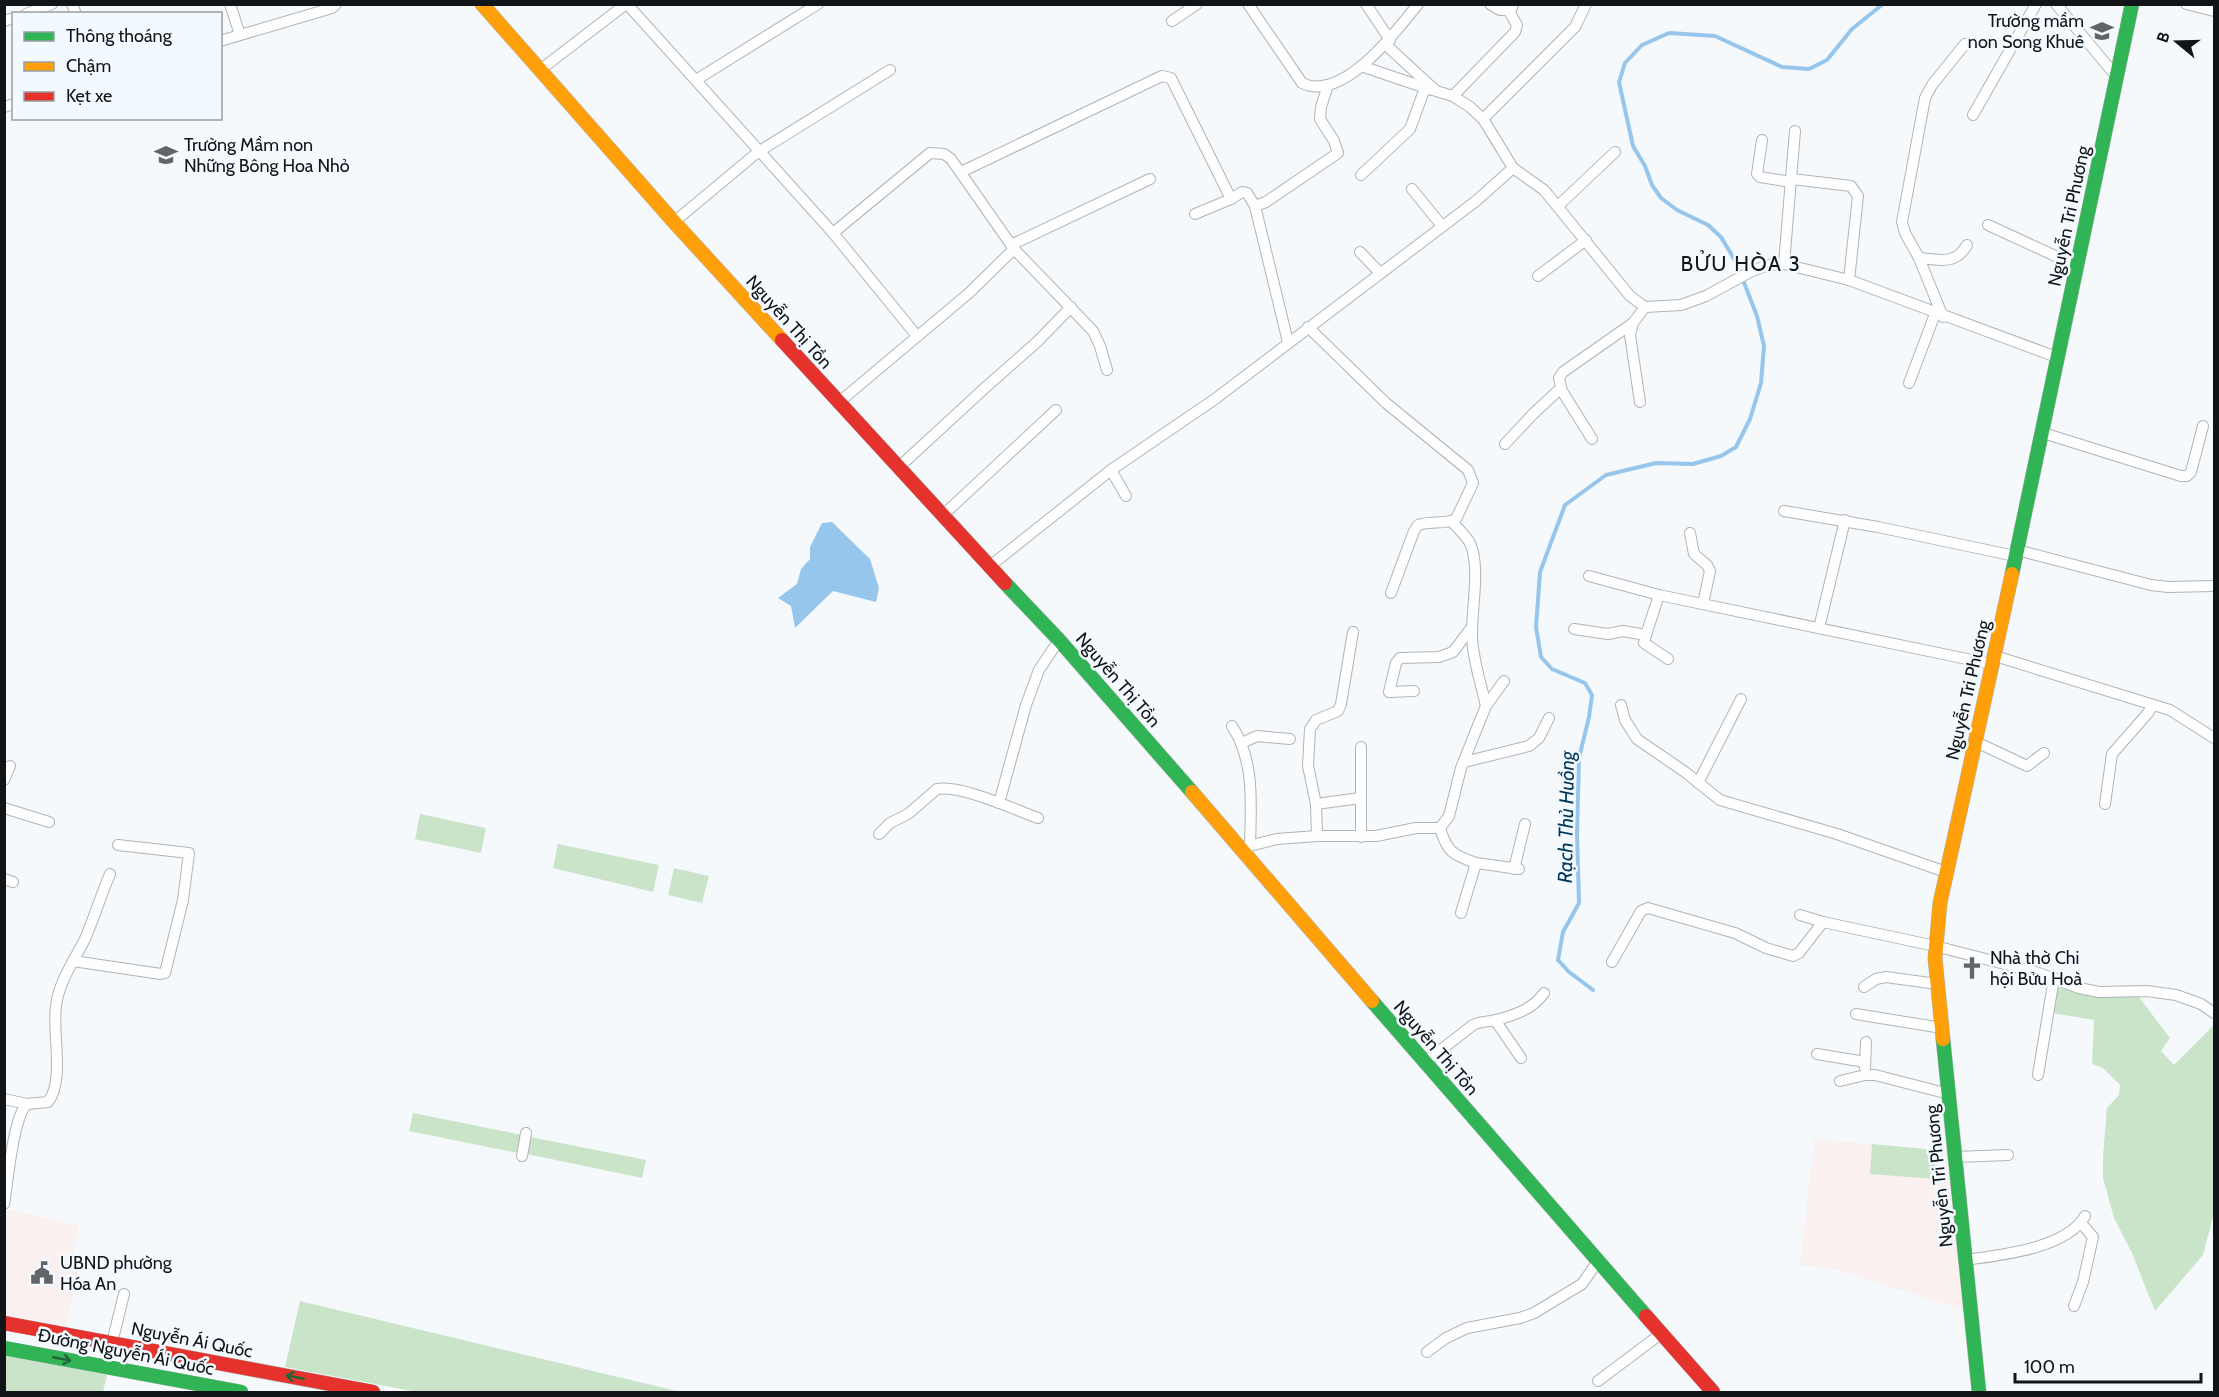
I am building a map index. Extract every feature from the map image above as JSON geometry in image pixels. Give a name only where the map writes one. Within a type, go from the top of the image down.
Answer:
[{"type":"main road","name":"Nguyễn Thị Tồn","points":[[482,4],[674,222],[838,403],[1059,640],[1246,847],[1424,1063],[1713,1392]]},
{"type":"main road","name":"Nguyễn Tri Phương","points":[[1979,1392],[1935,946],[1946,872],[2043,433],[2132,4]]},
{"type":"main road","name":"Nguyễn Ái Quốc","points":[[4,1323],[373,1392]]},
{"type":"main road","name":"Đường Nguyễn Ái Quốc","points":[[4,1348],[241,1392]]},
{"type":"street","points":[[31,12],[52,4]]},
{"type":"street","points":[[230,4],[240,35]]},
{"type":"street","points":[[222,40],[332,8],[336,4]]},
{"type":"street","points":[[540,70],[626,4],[833,232],[917,336]]},
{"type":"street","points":[[696,80],[818,4]]},
{"type":"street","points":[[1172,21],[1197,4]]},
{"type":"street","points":[[1248,4],[1302,83],[1318,88],[1328,85],[1361,66],[1388,42],[1418,4]]},
{"type":"street","points":[[1366,4],[1388,42],[1436,92]]},
{"type":"street","points":[[1453,96],[1515,32],[1517,25],[1511,7],[1500,10],[1490,4]]},
{"type":"street","points":[[1483,118],[1575,27],[1586,4]]},
{"type":"street","points":[[1973,115],[2036,4]]},
{"type":"street","points":[[2056,4],[2116,76]]},
{"type":"street","points":[[2186,4],[2214,11]]},
{"type":"street","points":[[1909,383],[1939,315],[1919,258],[1905,233],[1902,222],[1925,98],[1932,85],[1965,44]]},
{"type":"street","points":[[1361,66],[1453,96],[1483,118],[1513,168],[1544,190],[1630,296],[1645,307],[1681,305],[1706,296],[1750,272],[1768,265],[1784,264],[1849,280],[2059,358]]},
{"type":"street","points":[[674,222],[758,152],[890,70]]},
{"type":"street","points":[[961,172],[1162,76],[1167,76],[1171,78],[1231,199]]},
{"type":"street","points":[[1256,206],[1266,202],[1338,153],[1334,141],[1320,119],[1328,85]]},
{"type":"street","points":[[1361,175],[1410,129],[1425,88]]},
{"type":"street","points":[[1784,264],[1795,131]]},
{"type":"street","points":[[1762,140],[1757,174],[1760,177],[1845,185],[1851,186],[1856,191],[1858,196],[1849,280]]},
{"type":"street","points":[[1558,206],[1615,152]]},
{"type":"street","points":[[833,232],[930,153],[944,154],[961,172],[1013,247],[1092,331],[1100,346],[1107,370]]},
{"type":"street","points":[[990,566],[1111,470],[1215,399],[1442,226],[1513,168]]},
{"type":"street","points":[[838,403],[969,293],[1013,247],[1150,179]]},
{"type":"street","points":[[1412,189],[1442,226]]},
{"type":"street","points":[[1195,214],[1242,192],[1247,193],[1256,206],[1288,342]]},
{"type":"street","points":[[1988,225],[2077,266]]},
{"type":"street","points":[[1538,276],[1586,240]]},
{"type":"street","points":[[1919,258],[1951,259],[1962,254],[1967,245]]},
{"type":"street","points":[[1360,252],[1380,273]]},
{"type":"street","points":[[898,468],[1037,342],[1071,307]]},
{"type":"street","points":[[1592,439],[1561,388],[1559,378],[1563,372],[1633,323],[1645,307]]},
{"type":"street","points":[[1633,323],[1629,335],[1640,402]]},
{"type":"street","points":[[1308,327],[1386,403],[1468,470],[1473,483],[1456,519],[1452,522],[1434,521],[1418,525],[1391,592]]},
{"type":"street","points":[[1505,444],[1561,388]]},
{"type":"street","points":[[942,516],[1056,410]]},
{"type":"street","points":[[2043,433],[2187,476],[2191,472],[2203,426]]},
{"type":"street","points":[[1111,470],[1126,495]]},
{"type":"street","points":[[1784,511],[1845,520],[2016,553],[2151,585],[2214,586]]},
{"type":"street","points":[[1819,628],[1845,520]]},
{"type":"street","points":[[1452,522],[1466,538],[1472,554],[1474,573],[1473,650],[1486,706]]},
{"type":"street","points":[[1690,533],[1694,554],[1707,565],[1710,571],[1703,604]]},
{"type":"street","points":[[1589,576],[1659,595],[1819,628],[1993,660],[2153,705],[2181,715],[2214,738]]},
{"type":"street","points":[[1659,595],[1644,643],[1668,659]]},
{"type":"street","points":[[1414,691],[1389,693],[1396,663],[1400,658],[1439,657],[1453,652],[1472,626]]},
{"type":"street","points":[[1574,629],[1608,634],[1623,631],[1646,635]]},
{"type":"street","points":[[1317,836],[1316,804],[1308,766],[1310,729],[1316,720],[1338,711],[1353,632]]},
{"type":"street","points":[[999,803],[1026,705],[1039,669],[1059,640]]},
{"type":"street","points":[[1440,828],[1449,816],[1464,762],[1486,706],[1504,681]]},
{"type":"street","points":[[1698,783],[1741,699]]},
{"type":"street","points":[[1621,705],[1625,720],[1637,739],[1685,772],[1720,800],[1837,834],[1946,872]]},
{"type":"street","points":[[2105,804],[2112,754],[2153,705]]},
{"type":"street","points":[[1464,762],[1529,746],[1539,738],[1549,718]]},
{"type":"street","points":[[1232,726],[1242,743],[1251,791],[1246,847],[1277,839],[1376,836],[1416,828],[1440,828]]},
{"type":"street","points":[[1242,743],[1257,736],[1290,739]]},
{"type":"street","points":[[1974,741],[2027,766],[2044,753]]},
{"type":"street","points":[[1361,747],[1361,837]]},
{"type":"street","points":[[4,780],[10,766]]},
{"type":"street","points":[[879,834],[890,823],[908,814],[937,789],[950,788],[1038,818]]},
{"type":"street","points":[[1316,804],[1360,798]]},
{"type":"street","points":[[4,808],[49,822]]},
{"type":"street","points":[[1440,828],[1449,851],[1459,857],[1476,863],[1516,869],[1525,824]]},
{"type":"street","points":[[73,961],[165,973],[183,900],[189,853],[118,845]]},
{"type":"street","points":[[1461,913],[1476,863]]},
{"type":"street","points":[[4,1099],[27,1104],[48,1102],[53,1096],[56,1076],[56,1007],[63,979],[85,939],[110,874]]},
{"type":"street","points":[[1612,962],[1641,911],[1648,908],[1735,933],[1766,948],[1793,956],[1799,953],[1823,922]]},
{"type":"street","points":[[1800,915],[1935,946],[2054,978],[2079,988],[2099,992],[2147,991],[2176,995],[2201,1004],[2214,1013]]},
{"type":"street","points":[[1864,987],[1876,979],[1886,977],[1937,984]]},
{"type":"street","points":[[2037,1075],[2054,978]]},
{"type":"street","points":[[1424,1063],[1473,1025],[1530,1008],[1544,993]]},
{"type":"street","points":[[1856,1014],[1942,1028]]},
{"type":"street","points":[[1495,1020],[1521,1058]]},
{"type":"street","points":[[1865,1075],[1866,1042]]},
{"type":"street","points":[[1817,1054],[1865,1062]]},
{"type":"street","points":[[1840,1081],[1875,1075],[1948,1095]]},
{"type":"street","points":[[4,1204],[17,1125],[21,1109],[27,1104]]},
{"type":"street","points":[[522,1156],[526,1133]]},
{"type":"street","points":[[1955,1157],[2008,1155]]},
{"type":"street","points":[[1965,1260],[2012,1253],[2060,1239],[2083,1219],[2093,1237],[2083,1282],[2074,1306]]},
{"type":"street","points":[[1427,1352],[1446,1338],[1467,1328],[1520,1318],[1534,1313],[1582,1284],[1598,1261]]},
{"type":"street","points":[[112,1343],[124,1294]]},
{"type":"street","points":[[1598,1381],[1662,1334]]},
{"type":"shaded area","points":[[1814,1139],[1947,1151],[1964,1310],[1834,1269],[1800,1265]]},
{"type":"shaded area","name":"UBND phường Hóa An","points":[[8,1209],[79,1226],[73,1255],[83,1258],[65,1326],[5,1317],[4,1232]]},
{"type":"green space","points":[[420,814],[486,828],[481,853],[415,839]]},
{"type":"green space","points":[[558,844],[659,865],[653,892],[553,868]]},
{"type":"green space","points":[[674,868],[709,876],[702,903],[668,895]]},
{"type":"green space","points":[[2057,984],[2138,996],[2170,1038],[2161,1051],[2174,1065],[2214,1025],[2214,1213],[2203,1255],[2155,1311],[2132,1253],[2114,1218],[2103,1178],[2107,1108],[2119,1095],[2120,1085],[2103,1068],[2092,1064],[2094,1020],[2052,1013]]},
{"type":"green space","points":[[413,1113],[522,1135],[518,1153],[409,1131]]},
{"type":"green space","points":[[530,1137],[646,1160],[642,1178],[527,1154]]},
{"type":"green space","points":[[1872,1144],[1936,1150],[1934,1179],[1870,1174]]},
{"type":"green space","points":[[300,1301],[681,1392],[417,1392],[285,1367]]},
{"type":"green space","points":[[4,1355],[107,1375],[103,1392],[5,1392]]},
{"type":"water","points":[[832,522],[870,559],[879,588],[876,602],[833,591],[795,628],[791,606],[778,598],[797,584],[801,569],[810,559],[810,547],[822,523]]},
{"type":"waterway","name":"Rạch Thủ Huồng","points":[[1593,990],[1569,972],[1558,960],[1563,932],[1579,903],[1577,833],[1579,758],[1592,695],[1585,683],[1552,669],[1541,657],[1536,627],[1540,572],[1565,505],[1606,475],[1656,463],[1693,464],[1721,456],[1736,447],[1750,419],[1761,383],[1764,346],[1757,316],[1736,262],[1721,237],[1708,225],[1677,210],[1661,198],[1652,185],[1645,166],[1633,146],[1619,82],[1625,63],[1642,45],[1669,33],[1715,36],[1782,67],[1809,69],[1827,60],[1852,29],[1883,4]]},
{"type":"traffic: fast","points":[[2012,574],[2132,4]]},
{"type":"traffic: fast","points":[[1005,583],[1059,640],[1192,792]]},
{"type":"traffic: fast","points":[[1372,1001],[1646,1316]]},
{"type":"traffic: fast","points":[[1943,1039],[1979,1392]]},
{"type":"traffic: fast","points":[[4,1348],[241,1392]]},
{"type":"traffic: slow","points":[[482,4],[674,222],[782,340]]},
{"type":"traffic: slow","points":[[1943,1039],[1935,958],[1940,903],[2012,574]]},
{"type":"traffic: slow","points":[[1192,792],[1372,1001]]},
{"type":"traffic: jam","points":[[782,340],[1005,583]]},
{"type":"traffic: jam","points":[[1646,1316],[1713,1392]]},
{"type":"traffic: jam","points":[[4,1323],[373,1392]]},
{"type":"place","name":"Trường mầm non Song Khuê","points":[[2102,31]]},
{"type":"place","name":"Trường Mầm non Những Bông Hoa Nhỏ","points":[[166,155]]},
{"type":"place","name":"Nhà thờ Chi hội Bửu Hoà","points":[[1972,968]]},
{"type":"place","name":"UBND phường Hóa An","points":[[42,1273]]},
{"type":"district","name":"BỬU HÒA 3","points":[[1741,264]]}]
